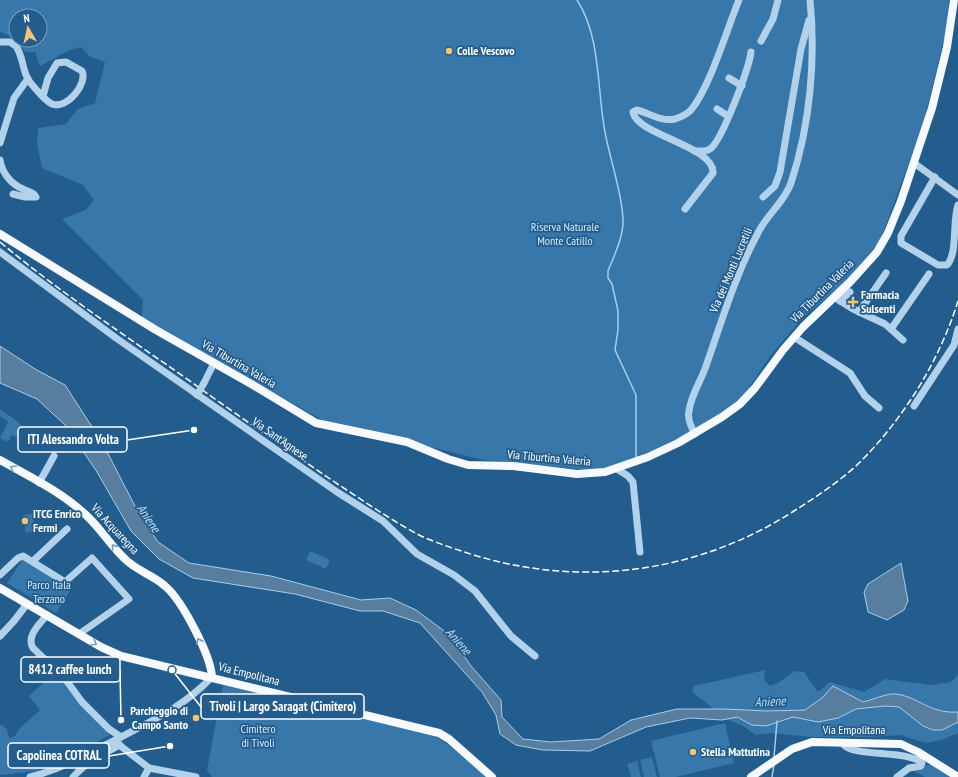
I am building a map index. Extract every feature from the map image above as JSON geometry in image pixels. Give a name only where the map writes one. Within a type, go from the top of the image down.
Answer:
[{"type":"main road","name":"Via Tiburtina Valeria","points":[[0,234],[149,327],[214,363],[316,424],[402,440],[460,463],[480,466],[516,466],[582,474],[601,473],[656,453],[695,434],[745,400],[794,337],[837,299],[884,240],[914,164],[936,92],[947,47],[954,0]]},
{"type":"main road","name":"Via Acquaregna","points":[[0,460],[69,500],[91,519],[125,560],[163,584],[174,595],[197,636],[210,664],[212,677]]},
{"type":"main road","name":"Via Empolitana","points":[[0,588],[107,650],[121,656],[439,733],[449,739],[492,777]]},
{"type":"main road","name":"Via Empolitana","points":[[751,777],[799,745],[812,742],[843,744],[888,742],[903,744],[958,776]]},
{"type":"street","points":[[685,209],[713,173],[711,163],[693,151],[647,127],[635,118],[633,112],[637,110],[658,118],[669,119],[681,117],[690,111],[707,81],[739,0]]},
{"type":"street","points":[[761,41],[772,19],[778,0]]},
{"type":"street","name":"Via dei Monti Lucretili","points":[[695,434],[690,422],[689,409],[705,370],[726,306],[756,236],[766,220],[783,201],[791,181],[808,100],[811,14],[810,0]]},
{"type":"street","points":[[763,197],[775,186],[780,172],[801,49],[811,14]]},
{"type":"street","points":[[0,42],[11,42],[17,47],[28,80],[43,96],[55,105],[70,101],[83,79],[82,71],[65,61],[57,63],[48,78],[43,96]]},
{"type":"street","points":[[693,151],[707,151],[713,147],[742,86],[748,70],[751,52]]},
{"type":"street","points":[[729,78],[742,86]]},
{"type":"street","points":[[0,143],[14,98],[28,80]]},
{"type":"street","points":[[717,109],[728,116]]},
{"type":"street","points":[[0,160],[3,171],[9,179],[14,184],[32,193],[36,197],[25,197],[13,194]]},
{"type":"street","points":[[914,164],[935,177],[958,196]]},
{"type":"street","points":[[935,177],[901,236],[901,243],[938,265],[947,265],[954,252],[954,224],[958,205]]},
{"type":"street","name":"Via Sant'Agnese","points":[[0,252],[61,299],[197,395],[337,492],[383,521],[417,554],[454,575],[471,588],[513,638],[535,656]]},
{"type":"street","points":[[859,312],[886,273]]},
{"type":"street","points":[[891,329],[929,274]]},
{"type":"street","points":[[837,299],[850,292]]},
{"type":"street","points":[[837,299],[859,312],[881,322],[903,340]]},
{"type":"street","points":[[958,329],[954,344],[954,350],[958,355]]},
{"type":"street","points":[[794,337],[850,373],[865,396],[879,408]]},
{"type":"street","points":[[914,406],[954,344]]},
{"type":"street","points":[[197,395],[214,363]]},
{"type":"street","points":[[39,483],[54,456]]},
{"type":"street","points":[[617,468],[628,476],[633,482],[640,552]]},
{"type":"street","points":[[33,561],[67,529]]},
{"type":"street","points":[[0,575],[20,557],[26,557],[64,582],[92,558],[129,599],[79,634]]},
{"type":"street","points":[[0,636],[26,604]]},
{"type":"street","points":[[47,615],[30,637],[30,643],[33,648],[68,682],[80,701],[118,741],[149,768],[196,777]]},
{"type":"street","points":[[30,777],[49,772],[118,741],[175,709],[212,677]]},
{"type":"street","points":[[74,777],[80,769],[118,741]]},
{"type":"street","points":[[843,744],[851,749],[901,756],[922,763],[921,766],[907,769],[897,777]]},
{"type":"street","points":[[144,777],[149,768]]},
{"type":"green space","name":"Riserva Naturale Monte Catillo","points":[[0,0],[949,0],[946,31],[923,125],[880,241],[844,283],[801,320],[771,355],[743,397],[715,418],[669,444],[599,471],[483,460],[322,420],[142,317],[143,300],[62,219],[86,210],[94,200],[83,185],[42,168],[37,143],[38,128],[66,124],[78,109],[95,103],[105,62],[90,57],[81,47],[65,52],[40,66],[35,52],[26,52],[22,48],[48,48],[48,8],[8,8],[8,35],[0,32]]},
{"type":"green space","points":[[0,410],[13,418],[34,437],[32,446],[12,435],[8,442],[0,438],[8,422],[0,416]]},
{"type":"green space","points":[[33,514],[35,531],[26,533],[23,515]]},
{"type":"green space","points":[[310,551],[330,560],[326,569],[306,560]]},
{"type":"green space","name":"Parco Itala Terzano","points":[[23,559],[71,589],[56,613],[7,583]]},
{"type":"green space","points":[[765,670],[764,680],[770,686],[778,683],[795,671],[804,672],[818,692],[830,682],[864,692],[885,679],[931,685],[951,682],[958,674],[958,733],[941,740],[926,743],[900,735],[873,737],[810,737],[772,733],[756,735],[743,726],[728,720],[692,692],[694,686]]},
{"type":"green space","points":[[55,672],[66,683],[74,697],[110,735],[68,757],[36,771],[0,775],[0,724],[7,729],[9,738],[15,736],[20,728],[40,710],[29,696]]},
{"type":"green space","name":"Cimitero di Tivoli","points":[[223,685],[428,733],[458,752],[486,777],[212,777],[207,770]]},
{"type":"green space","name":"Stella Mattutina","points":[[725,723],[734,763],[676,777],[660,777],[651,741]]},
{"type":"green space","points":[[652,757],[657,777],[644,777],[640,760]]},
{"type":"green space","points":[[637,761],[641,777],[631,777],[627,764]]},
{"type":"green space","points":[[930,764],[952,777],[925,777],[914,771]]},
{"type":"shaded area","name":"Aniene","points":[[0,346],[35,369],[65,385],[103,444],[137,510],[158,542],[189,563],[271,576],[361,600],[390,598],[416,610],[443,630],[457,646],[471,666],[501,700],[502,717],[523,739],[551,742],[599,739],[631,720],[677,709],[767,711],[805,710],[822,698],[833,686],[863,702],[896,694],[911,698],[932,708],[948,712],[958,712],[958,722],[942,730],[933,730],[923,726],[899,707],[885,706],[856,709],[838,718],[818,722],[793,717],[766,726],[752,725],[737,717],[722,720],[690,718],[646,727],[590,751],[543,750],[516,745],[500,734],[496,715],[482,692],[420,623],[383,611],[360,611],[295,594],[193,578],[159,559],[131,531],[97,472],[66,426],[37,399],[0,383]]},
{"type":"shaded area","points":[[901,563],[908,601],[904,610],[887,620],[868,612],[864,592],[868,584]]},
{"type":"waterway","points":[[577,0],[585,14],[594,47],[602,116],[622,209],[622,232],[608,271],[608,278],[612,284],[618,311],[618,330],[615,350],[636,395],[636,458]]},
{"type":"waterway","points":[[774,757],[777,721]]},
{"type":"waterway","points":[[772,777],[774,765]]},
{"type":"railway","points":[[0,242],[52,283],[106,322],[245,420],[399,524],[428,539],[477,556],[518,566],[559,571],[600,572],[641,568],[681,560],[720,548],[758,532],[813,499],[857,465],[895,422],[908,404],[932,364],[951,323],[958,301]]},
{"type":"place","name":"Colle Vescovo","points":[[449,51]]},
{"type":"place","name":"Farmacia Sulsenti","points":[[853,302]]},
{"type":"place","name":"ITI Alessandro Volta","points":[[194,430]]},
{"type":"place","name":"ITCG Enrico Fermi","points":[[25,521]]},
{"type":"place","name":"Tivoli | Largo Saragat (Cimitero)","points":[[172,670]]},
{"type":"place","name":"Parcheggio di Campo Santo","points":[[196,718]]},
{"type":"place","name":"8412 caffee lunch","points":[[121,720]]},
{"type":"place","name":"Capolinea COTRAL","points":[[170,746]]},
{"type":"place","name":"Stella Mattutina","points":[[693,752]]}]
